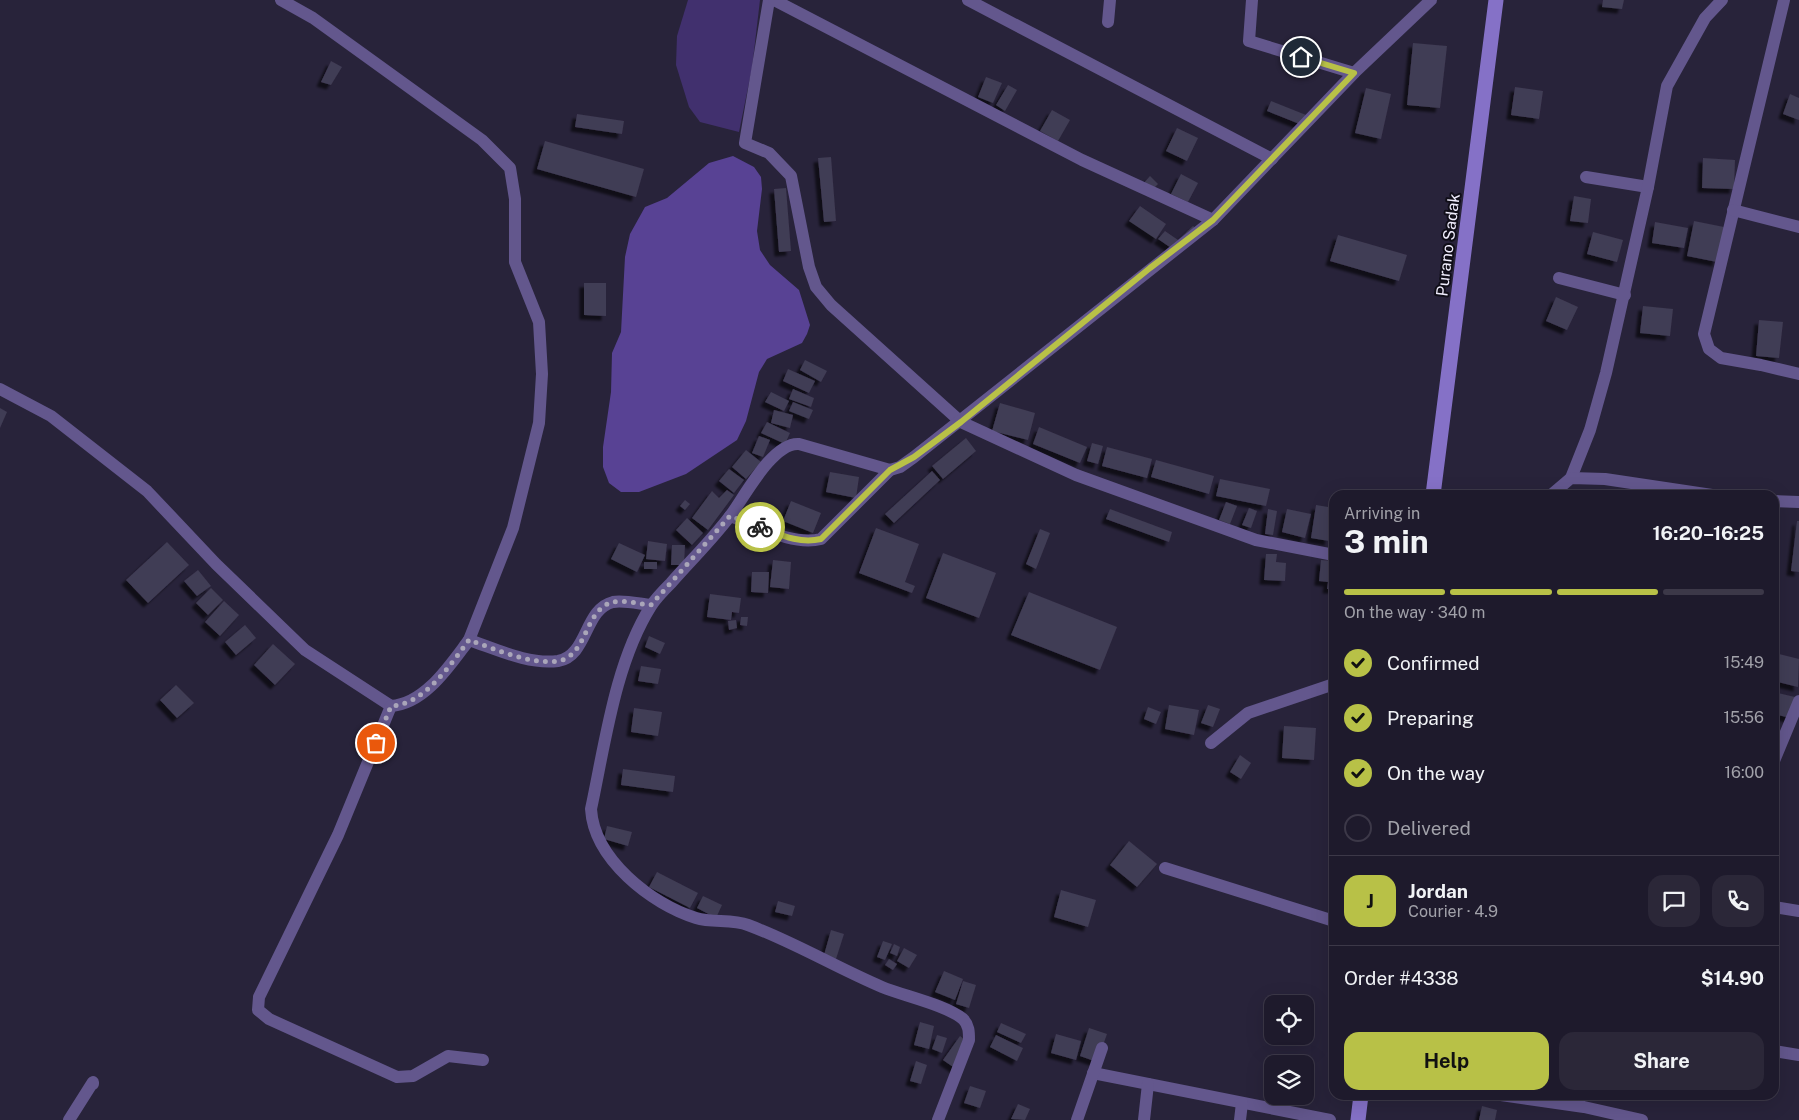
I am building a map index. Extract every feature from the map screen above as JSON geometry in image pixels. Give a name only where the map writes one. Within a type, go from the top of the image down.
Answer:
[{"type":"main road","name":"Purano Sadak","points":[[1434,490],[1496,0]]},
{"type":"main road","points":[[1358,1120],[1360,1100]]},
{"type":"street","points":[[0,389],[51,416],[147,491],[216,564],[305,650],[391,706],[412,702],[436,681],[469,640],[513,528],[539,423],[542,374],[539,322],[516,262],[516,199],[510,168],[482,140],[313,18],[281,0]]},
{"type":"street","points":[[769,0],[745,143],[769,153],[791,176],[810,267],[816,286],[831,305],[961,422],[1076,474],[1256,540],[1329,554]]},
{"type":"street","points":[[774,0],[1082,160],[1213,220]]},
{"type":"street","points":[[968,0],[1272,159]]},
{"type":"street","points":[[1108,22],[1110,0]]},
{"type":"street","points":[[1252,0],[1249,41],[1354,73]]},
{"type":"street","points":[[730,516],[796,540],[810,542],[821,539],[890,470],[914,457],[961,422],[1142,274],[1213,220],[1354,73],[1431,0]]},
{"type":"street","points":[[1557,490],[1571,478],[1590,430],[1606,373],[1648,187],[1667,86],[1705,18],[1722,0]]},
{"type":"street","points":[[1784,0],[1732,210],[1704,334],[1705,342],[1709,349],[1721,358],[1799,374]]},
{"type":"street","points":[[1586,177],[1648,187]]},
{"type":"street","points":[[1732,210],[1799,227]]},
{"type":"street","points":[[1559,278],[1625,295]]},
{"type":"street","points":[[890,470],[792,444],[775,455],[730,516],[651,605],[629,650],[608,730],[591,809],[592,823],[597,835],[629,879],[667,907],[698,918],[746,924],[883,987],[953,1013],[964,1020],[969,1029],[969,1040],[938,1120]]},
{"type":"street","points":[[1571,478],[1605,479],[1679,490]]},
{"type":"street","points":[[1779,500],[1799,502]]},
{"type":"street","points":[[469,640],[530,660],[559,661],[574,654],[602,608],[613,602],[651,605]]},
{"type":"street","points":[[1211,743],[1248,713],[1329,686]]},
{"type":"street","points":[[1779,749],[1799,701]]},
{"type":"street","points":[[391,706],[338,835],[260,997],[258,1010],[268,1019],[396,1077],[412,1076],[448,1056],[484,1060]]},
{"type":"street","points":[[1165,868],[1329,919]]},
{"type":"street","points":[[1779,908],[1799,911]]},
{"type":"street","points":[[1077,1120],[1102,1048]]},
{"type":"street","points":[[1779,1052],[1799,1056]]},
{"type":"street","points":[[1093,1073],[1330,1120]]},
{"type":"street","points":[[70,1120],[93,1082],[92,1084]]},
{"type":"street","points":[[1144,1120],[1148,1084]]},
{"type":"street","points":[[1536,1100],[1584,1107],[1642,1120]]},
{"type":"street","points":[[1240,1120],[1242,1103]]},
{"type":"shaded area","points":[[688,0],[760,0],[752,68],[739,132],[700,122],[689,107],[676,65],[677,36]]},
{"type":"shaded area","points":[[733,156],[754,167],[761,177],[762,189],[757,231],[760,250],[770,265],[799,290],[810,325],[807,334],[802,343],[767,359],[759,372],[746,421],[737,440],[686,474],[639,492],[621,492],[609,483],[603,467],[603,447],[611,392],[612,353],[621,332],[625,257],[630,234],[645,207],[667,198],[709,163]]},
{"type":"building","points":[[1603,0],[1624,0],[1622,9],[1602,7]]},
{"type":"building","points":[[1413,43],[1447,46],[1440,108],[1407,105]]},
{"type":"building","points":[[331,61],[342,67],[331,85],[321,82]]},
{"type":"building","points":[[986,77],[1002,83],[993,103],[978,97]]},
{"type":"building","points":[[1008,85],[1017,90],[1005,111],[996,105]]},
{"type":"building","points":[[1515,87],[1543,91],[1539,119],[1511,115]]},
{"type":"building","points":[[1366,88],[1391,94],[1381,139],[1355,133]]},
{"type":"building","points":[[1790,94],[1799,98],[1799,120],[1783,114]]},
{"type":"building","points":[[1271,101],[1306,115],[1302,125],[1267,111]]},
{"type":"building","points":[[1052,110],[1070,120],[1058,141],[1040,131]]},
{"type":"building","points":[[577,114],[624,121],[622,134],[575,127]]},
{"type":"building","points":[[1177,128],[1198,138],[1187,161],[1166,151]]},
{"type":"building","points":[[545,141],[644,169],[636,197],[537,169]]},
{"type":"building","points":[[831,157],[836,221],[824,222],[818,158]]},
{"type":"building","points":[[1703,158],[1735,160],[1734,189],[1702,188]]},
{"type":"building","points":[[1181,174],[1198,183],[1188,202],[1171,194]]},
{"type":"building","points":[[1150,176],[1158,184],[1151,191],[1143,184]]},
{"type":"building","points":[[786,188],[791,251],[779,252],[774,189]]},
{"type":"building","points":[[1574,196],[1591,199],[1588,223],[1570,221]]},
{"type":"building","points":[[1140,206],[1166,224],[1156,239],[1129,221]]},
{"type":"building","points":[[1694,221],[1724,227],[1717,262],[1687,256]]},
{"type":"building","points":[[1655,222],[1688,228],[1684,248],[1652,243]]},
{"type":"building","points":[[1193,226],[1199,231],[1177,252],[1158,239],[1165,231],[1178,240]]},
{"type":"building","points":[[1593,232],[1623,240],[1617,262],[1587,254]]},
{"type":"building","points":[[1338,235],[1407,255],[1399,281],[1330,261]]},
{"type":"building","points":[[584,283],[606,283],[606,316],[584,315]]},
{"type":"building","points":[[1556,297],[1578,307],[1567,330],[1546,321]]},
{"type":"building","points":[[1643,306],[1673,309],[1670,336],[1640,333]]},
{"type":"building","points":[[1759,320],[1783,322],[1779,358],[1756,356]]},
{"type":"building","points":[[805,360],[827,371],[821,382],[800,370]]},
{"type":"building","points":[[788,369],[815,381],[809,393],[783,381]]},
{"type":"building","points":[[793,389],[814,398],[811,407],[789,399]]},
{"type":"building","points":[[771,392],[789,401],[784,411],[765,402]]},
{"type":"building","points":[[793,402],[813,410],[809,419],[789,411]]},
{"type":"building","points":[[1000,403],[1035,413],[1028,440],[992,431]]},
{"type":"building","points":[[0,408],[7,412],[0,428]]},
{"type":"building","points":[[774,410],[793,415],[790,428],[771,423]]},
{"type":"building","points":[[767,422],[790,433],[785,444],[761,433]]},
{"type":"building","points":[[1039,427],[1087,447],[1080,463],[1033,444]]},
{"type":"building","points":[[759,436],[770,440],[763,457],[752,453]]},
{"type":"building","points":[[966,438],[976,451],[943,479],[932,466]]},
{"type":"building","points":[[1092,443],[1103,446],[1098,464],[1087,461]]},
{"type":"building","points":[[1107,447],[1152,459],[1147,478],[1102,466]]},
{"type":"building","points":[[746,450],[761,462],[746,479],[732,467]]},
{"type":"building","points":[[1156,460],[1214,476],[1209,494],[1151,477]]},
{"type":"building","points":[[729,469],[744,480],[734,493],[719,481]]},
{"type":"building","points":[[932,471],[940,480],[894,523],[885,514]]},
{"type":"building","points":[[830,472],[859,477],[856,498],[826,492]]},
{"type":"building","points":[[1220,479],[1270,489],[1266,506],[1216,496]]},
{"type":"building","points":[[727,490],[734,495],[708,530],[692,518],[712,491],[719,498]]},
{"type":"building","points":[[685,500],[690,504],[685,510],[680,506]]},
{"type":"building","points":[[791,501],[821,513],[813,533],[783,521]]},
{"type":"building","points":[[1226,502],[1237,506],[1230,524],[1219,520]]},
{"type":"building","points":[[1316,505],[1329,507],[1329,541],[1311,538]]},
{"type":"building","points":[[1249,508],[1257,511],[1251,528],[1242,525]]},
{"type":"building","points":[[1110,509],[1172,532],[1169,542],[1106,519]]},
{"type":"building","points":[[1268,509],[1277,511],[1273,535],[1265,534]]},
{"type":"building","points":[[1287,509],[1311,514],[1305,538],[1282,532]]},
{"type":"building","points":[[687,518],[703,533],[692,545],[676,530]]},
{"type":"building","points":[[1797,521],[1799,521],[1799,572],[1791,571]]},
{"type":"building","points":[[876,528],[919,544],[905,582],[915,586],[912,593],[859,573]]},
{"type":"building","points":[[1040,529],[1050,533],[1036,569],[1026,564]]},
{"type":"building","points":[[648,541],[667,544],[665,561],[646,559]]},
{"type":"building","points":[[167,542],[189,565],[148,603],[126,580]]},
{"type":"building","points":[[619,543],[645,555],[637,572],[611,559]]},
{"type":"building","points":[[672,545],[685,545],[684,565],[671,565]]},
{"type":"building","points":[[943,553],[996,573],[979,618],[926,598]]},
{"type":"building","points":[[1266,554],[1277,554],[1276,562],[1286,563],[1285,581],[1264,580]]},
{"type":"building","points":[[773,560],[791,562],[789,589],[770,587]]},
{"type":"building","points":[[1321,560],[1329,561],[1329,589],[1327,589],[1328,582],[1319,581]]},
{"type":"building","points":[[644,562],[657,562],[657,569],[644,569]]},
{"type":"building","points":[[198,570],[211,586],[197,596],[184,581]]},
{"type":"building","points":[[752,572],[769,572],[768,593],[751,592]]},
{"type":"building","points":[[211,588],[223,600],[208,615],[196,603]]},
{"type":"building","points":[[1029,592],[1117,627],[1100,670],[1011,635]]},
{"type":"building","points":[[710,594],[741,598],[739,613],[732,612],[731,620],[707,617]]},
{"type":"building","points":[[224,601],[239,615],[220,636],[205,622]]},
{"type":"building","points":[[741,617],[748,617],[747,626],[740,625]]},
{"type":"building","points":[[736,620],[737,628],[729,630],[728,621]]},
{"type":"building","points":[[245,625],[256,638],[236,655],[225,642]]},
{"type":"building","points":[[649,636],[665,643],[660,654],[645,647]]},
{"type":"building","points":[[273,644],[295,664],[275,685],[254,665]]},
{"type":"building","points":[[1779,654],[1799,659],[1798,687],[1779,682]]},
{"type":"building","points":[[641,666],[661,669],[658,684],[638,681]]},
{"type":"building","points":[[176,685],[194,703],[177,718],[160,700]]},
{"type":"building","points":[[1779,693],[1795,697],[1790,718],[1779,715]]},
{"type":"building","points":[[1169,705],[1199,710],[1194,735],[1165,729]]},
{"type":"building","points":[[1208,705],[1220,709],[1213,727],[1201,723]]},
{"type":"building","points":[[1148,707],[1161,712],[1156,724],[1144,719]]},
{"type":"building","points":[[634,708],[662,712],[658,736],[631,732]]},
{"type":"building","points":[[1284,726],[1316,728],[1314,760],[1282,758]]},
{"type":"building","points":[[1240,755],[1251,763],[1241,779],[1230,772]]},
{"type":"building","points":[[623,769],[675,776],[673,792],[621,785]]},
{"type":"building","points":[[607,826],[632,832],[628,846],[604,839]]},
{"type":"building","points":[[1129,841],[1157,864],[1137,887],[1110,865]]},
{"type":"building","points":[[657,872],[698,893],[690,908],[649,887]]},
{"type":"building","points":[[1061,890],[1096,900],[1088,927],[1054,917]]},
{"type":"building","points":[[703,896],[722,905],[716,918],[697,908]]},
{"type":"building","points":[[778,901],[795,906],[792,916],[775,912]]},
{"type":"building","points":[[831,930],[844,934],[836,959],[824,955]]},
{"type":"building","points":[[883,941],[892,944],[885,960],[877,957]]},
{"type":"building","points":[[894,944],[900,947],[897,956],[890,953]]},
{"type":"building","points":[[904,948],[917,955],[909,968],[897,961]]},
{"type":"building","points":[[889,959],[897,964],[893,970],[885,965]]},
{"type":"building","points":[[944,971],[963,979],[955,1000],[935,992]]},
{"type":"building","points":[[963,981],[976,985],[969,1008],[956,1004]]},
{"type":"building","points":[[920,1022],[934,1026],[929,1049],[914,1045]]},
{"type":"building","points":[[1001,1023],[1026,1034],[1021,1043],[997,1032]]},
{"type":"building","points":[[1089,1028],[1107,1034],[1097,1062],[1080,1056]]},
{"type":"building","points":[[1056,1034],[1081,1041],[1076,1060],[1051,1053]]},
{"type":"building","points":[[937,1035],[947,1038],[942,1053],[932,1049]]},
{"type":"building","points":[[996,1035],[1023,1048],[1017,1061],[990,1047]]},
{"type":"building","points":[[960,1036],[973,1046],[956,1069],[943,1060]]},
{"type":"building","points":[[916,1061],[927,1065],[921,1084],[910,1081]]},
{"type":"building","points":[[970,1086],[986,1091],[980,1108],[964,1103]]},
{"type":"building","points":[[1018,1104],[1030,1109],[1025,1120],[1011,1119]]},
{"type":"building","points":[[1482,1106],[1497,1110],[1495,1120],[1479,1120]]},
{"type":"way so far","points":[[376,743],[391,706],[400,706],[412,702],[436,681],[469,640],[530,660],[559,661],[574,654],[602,608],[613,602],[651,605],[730,516],[760,527]]},
{"type":"route","points":[[760,527],[796,540],[810,542],[821,539],[890,470],[900,467],[961,422],[1150,268],[1213,220],[1354,73],[1301,57]]}]
